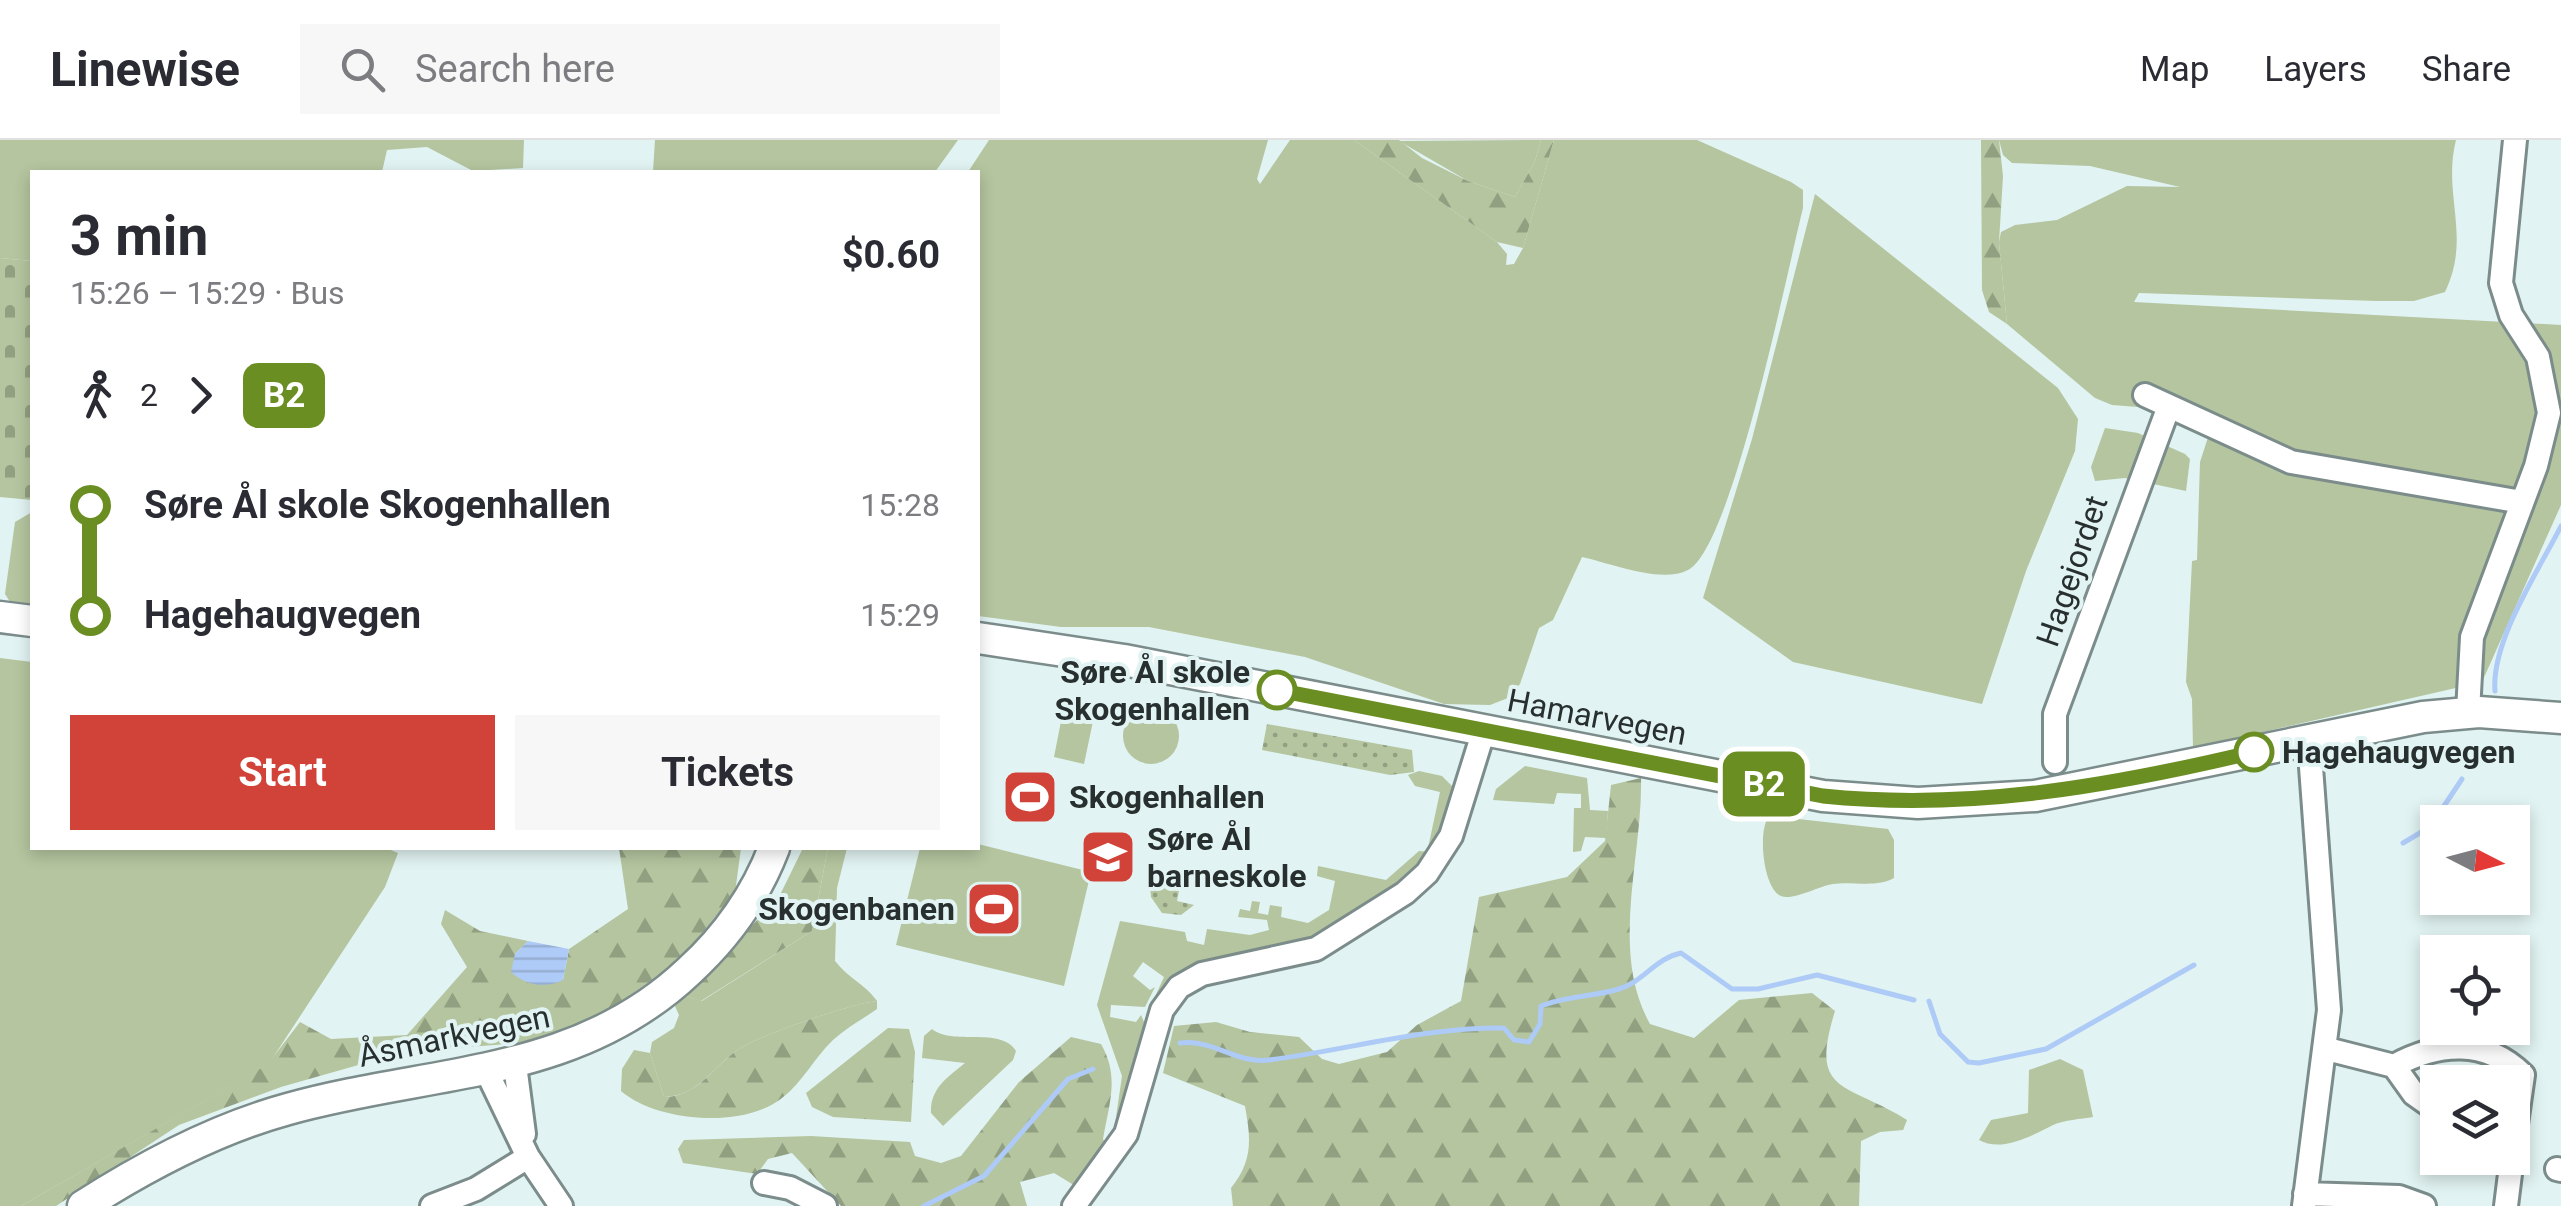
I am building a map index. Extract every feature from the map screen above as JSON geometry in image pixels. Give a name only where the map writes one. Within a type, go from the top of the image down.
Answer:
[{"type":"main road","points":[[0,618],[30,621]]},
{"type":"main road","name":"Hamarvegen","points":[[980,638],[1124,660],[1823,796],[1918,802],[2071,790],[2309,740],[2468,712],[2561,718]]},
{"type":"main road","name":"Åsmarkvegen","points":[[84,1206],[202,1140],[284,1110],[363,1090],[500,1068],[580,1044],[669,990],[729,928],[752,894],[773,850]]},
{"type":"street","points":[[2468,712],[2472,637],[2543,445],[2549,412],[2538,357],[2511,315],[2501,283],[2515,140]]},
{"type":"street","points":[[2144,395],[2291,462],[2522,502]]},
{"type":"street","name":"Hagejordet","points":[[2055,762],[2055,714],[2169,406]]},
{"type":"street","points":[[1074,1206],[1126,1134],[1162,1010],[1178,987],[1202,974],[1316,949],[1405,893],[1427,873],[1451,836],[1484,730]]},
{"type":"street","points":[[2309,740],[2327,956],[2327,1048],[2305,1200],[2399,1197],[2424,1206]]},
{"type":"street","points":[[2394,1066],[2424,1052],[2452,1047],[2488,1050],[2512,1065]]},
{"type":"street","points":[[2327,1048],[2394,1066],[2420,1098]]},
{"type":"street","points":[[500,1068],[528,1157],[560,1206]]},
{"type":"street","points":[[432,1206],[476,1190],[528,1157]]},
{"type":"street","points":[[2506,1206],[2510,1175]]},
{"type":"street","points":[[764,1183],[790,1188],[825,1206]]},
{"type":"green space","points":[[0,140],[524,140],[523,168],[471,170],[427,147],[387,150],[382,170],[30,170],[30,261],[0,258]]},
{"type":"green space","points":[[655,140],[958,140],[936,170],[653,170]]},
{"type":"green space","points":[[989,140],[1268,140],[1257,179],[1260,184],[1290,140],[1354,140],[1497,242],[1507,254],[1506,265],[1514,264],[1523,248],[1554,140],[1697,140],[1791,182],[1803,190],[1803,208],[1740,461],[1705,551],[1688,570],[1664,575],[1582,557],[1553,620],[1539,628],[1520,684],[1508,698],[1490,705],[1444,704],[1305,657],[1149,627],[1061,627],[980,616],[980,170],[969,170]]},
{"type":"green space","points":[[1354,140],[1399,140],[1422,158],[1468,181],[1515,197],[1535,161],[1541,140],[1554,140],[1523,248],[1497,242]]},
{"type":"green space","points":[[1541,140],[1535,161],[1515,197],[1468,181],[1399,141]]},
{"type":"green space","points":[[1981,140],[1999,140],[2003,176],[1999,242],[2007,324],[1989,312],[1982,290]]},
{"type":"green space","points":[[1999,140],[2456,140],[2452,179],[2456,252],[2445,292],[2414,301],[2139,293],[2134,302],[2561,325],[2561,505],[2482,682],[2193,748],[2192,699],[2186,682],[2192,561],[2197,560],[2200,462],[2216,413],[2112,405],[2095,398],[2007,324],[1999,242],[2001,232],[2015,225],[2057,220],[2127,186],[2180,187],[2090,166],[2012,163],[2003,155]]},
{"type":"green space","points":[[1815,194],[2058,388],[2078,419],[2075,451],[2026,571],[1982,704],[1793,662],[1703,598],[1752,439]]},
{"type":"green space","points":[[0,258],[30,261],[30,500],[0,497]]},
{"type":"green space","points":[[2105,428],[2138,433],[2185,454],[2190,459],[2186,491],[2125,478],[2095,481],[2091,467]]},
{"type":"green space","points":[[30,513],[30,610],[12,605],[5,594],[15,522]]},
{"type":"green space","points":[[0,658],[30,662],[30,850],[398,853],[385,887],[268,1065],[21,1206],[0,1206]]},
{"type":"green space","points":[[1065,701],[1096,707],[1084,764],[1054,757]]},
{"type":"green space","points":[[1151,708],[1171,716],[1179,736],[1171,756],[1151,764],[1131,756],[1123,736],[1131,716]]},
{"type":"green space","points":[[1267,724],[1412,750],[1414,772],[1390,775],[1262,750]]},
{"type":"green space","points":[[1525,766],[1587,778],[1590,810],[1608,811],[1606,838],[1585,837],[1581,851],[1573,852],[1574,808],[1581,808],[1581,794],[1557,793],[1554,804],[1493,800],[1496,789]]},
{"type":"green space","points":[[1419,771],[1442,776],[1455,789],[1434,849],[1428,848],[1440,792],[1415,786],[1408,775]]},
{"type":"green space","points":[[1641,778],[1630,935],[1638,996],[1650,1024],[1694,1038],[1739,1000],[1812,993],[1835,1011],[1826,1058],[1830,1072],[1850,1091],[1907,1120],[1903,1130],[1880,1132],[1861,1141],[1859,1206],[1233,1206],[1231,1188],[1243,1168],[1248,1149],[1245,1106],[1163,1073],[1174,1026],[1216,1022],[1250,1032],[1299,1037],[1322,1059],[1339,1064],[1387,1052],[1417,1025],[1461,1001],[1479,897],[1567,877],[1605,841],[1611,785]]},
{"type":"green space","points":[[1768,818],[1888,829],[1894,840],[1894,878],[1880,883],[1833,884],[1792,897],[1781,896],[1770,882],[1763,847]]},
{"type":"green space","name":"Skogenbanen","points":[[980,844],[1091,872],[1064,986],[896,945],[920,850],[980,850]]},
{"type":"green space","points":[[619,850],[741,850],[735,893],[680,960],[602,1015],[531,1042],[404,1052],[281,1087],[179,1125],[56,1206],[21,1206],[267,1065],[300,1022],[331,1039],[407,1035],[467,967],[441,924],[445,910],[480,931],[528,941],[515,954],[563,980],[569,949],[628,909]]},
{"type":"green space","points":[[802,850],[828,850],[812,931],[701,1001],[685,996],[779,897]]},
{"type":"green space","points":[[828,850],[846,850],[837,888],[835,961],[877,1001],[830,1013],[753,1041],[697,1085],[664,1097],[650,1053],[652,1042],[674,1028],[679,1015],[675,1006],[685,996],[702,1001],[812,931]]},
{"type":"green space","points":[[1419,851],[1432,852],[1400,886],[1335,933],[1168,986],[1154,999],[1164,977],[1143,962],[1133,976],[1150,990],[1155,987],[1145,1007],[1111,1005],[1110,1017],[1136,1022],[1141,1015],[1147,1029],[1121,1127],[1114,1131],[1122,1076],[1097,1005],[1120,921],[1185,932],[1187,941],[1204,945],[1207,929],[1250,935],[1269,930],[1267,920],[1238,917],[1240,909],[1250,911],[1252,901],[1260,902],[1258,913],[1268,915],[1270,905],[1282,907],[1281,917],[1308,923],[1329,910],[1335,881],[1317,876],[1318,866],[1386,880]]},
{"type":"green space","points":[[1149,874],[1181,880],[1177,901],[1194,905],[1181,915],[1162,913],[1151,897]]},
{"type":"green space","points":[[877,1001],[877,1009],[833,1040],[789,1092],[765,1108],[723,1118],[700,1118],[656,1110],[621,1091],[622,1069],[634,1050],[650,1053],[664,1097],[676,1096],[697,1086],[732,1054],[753,1041],[830,1013]]},
{"type":"green space","points":[[888,1028],[909,1029],[915,1052],[911,1122],[833,1117],[812,1107],[806,1093]]},
{"type":"green space","points":[[932,1029],[951,1036],[999,1039],[1016,1051],[1013,1060],[943,1126],[931,1113],[931,1104],[941,1084],[965,1063],[922,1058],[924,1036]]},
{"type":"green space","points":[[1071,1037],[1101,1044],[1107,1056],[1112,1079],[1103,1139],[1108,1148],[1077,1187],[1054,1173],[1020,1182],[1027,1206],[841,1206],[792,1153],[768,1159],[757,1174],[683,1163],[678,1149],[684,1140],[811,1136],[910,1142],[915,1156],[941,1163],[961,1156],[1019,1082]]},
{"type":"green space","points":[[2060,1059],[2083,1070],[2093,1117],[2057,1123],[2007,1144],[1979,1140],[1991,1120],[2028,1113],[2029,1070]]},
{"type":"water","points":[[528,941],[569,949],[563,980],[536,984],[511,972],[515,954]]},
{"type":"waterway","points":[[2495,691],[2496,671],[2508,628],[2561,526]]},
{"type":"waterway","points":[[2403,843],[2430,827],[2462,779]]},
{"type":"waterway","points":[[1180,1043],[1269,1060],[1474,1029],[1504,1028],[1514,1040],[1529,1042],[1540,1024],[1541,1006],[1619,989],[1681,953],[1732,989],[1758,989],[1817,975],[1914,1000]]},
{"type":"waterway","points":[[1929,1001],[1940,1034],[1968,1062],[1979,1063],[2046,1049],[2194,965]]},
{"type":"waterway","points":[[924,1206],[984,1176],[1068,1079],[1093,1069]]},
{"type":"bus line","name":"B2","points":[[1277,690],[1823,796],[1870,800],[1918,802],[2035,796],[2254,752]]},
{"type":"place","name":"Søre Ål skole Skogenhallen","points":[[1277,690]]},
{"type":"place","name":"Hagehaugvegen","points":[[2254,752]]},
{"type":"place","name":"Skogenhallen","points":[[1030,797]]},
{"type":"place","name":"Søre Ål barneskole","points":[[1108,857]]},
{"type":"place","name":"Skogenbanen","points":[[994,909]]}]
